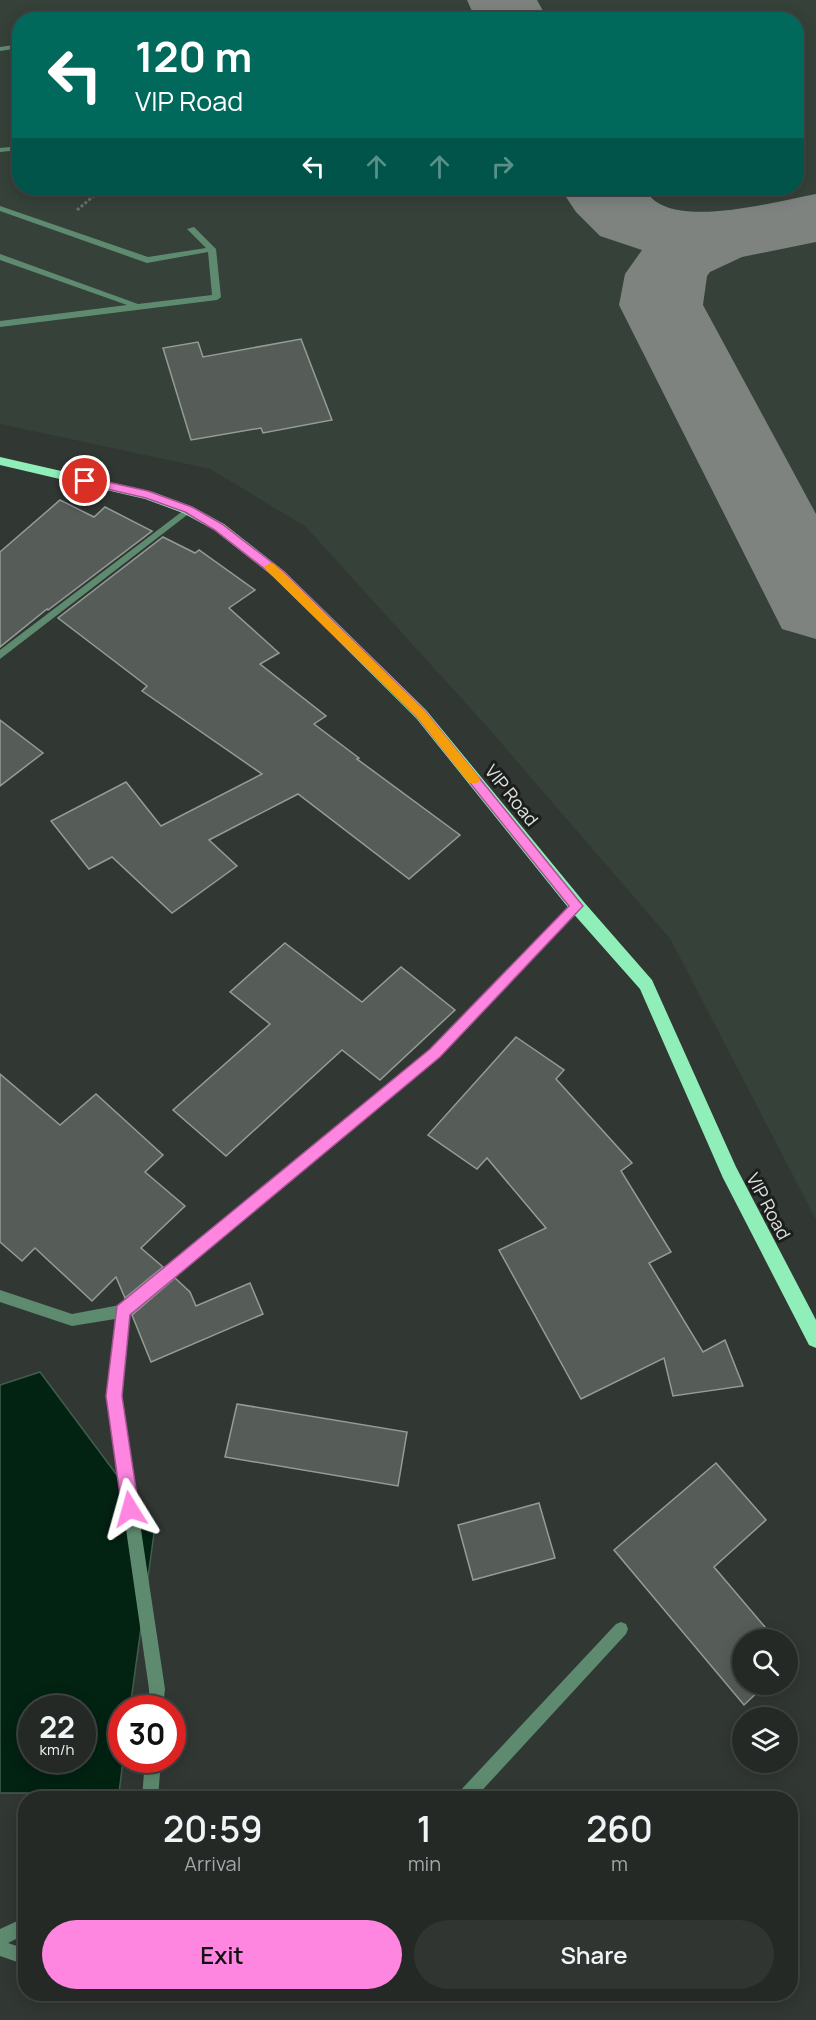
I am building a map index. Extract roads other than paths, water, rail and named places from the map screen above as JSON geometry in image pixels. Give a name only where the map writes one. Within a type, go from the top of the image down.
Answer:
[{"type":"highway","name":"VIP Road","points":[[0,462],[148,495],[188,510],[219,527],[279,574],[421,714],[577,906],[646,985],[729,1172],[816,1339]]},
{"type":"street","points":[[0,208],[147,260],[212,249]]},
{"type":"street","points":[[0,324],[217,297],[212,249],[191,229]]},
{"type":"street","points":[[0,257],[139,307]]},
{"type":"street","points":[[0,655],[188,510]]},
{"type":"street","points":[[0,1296],[72,1320],[123,1311],[435,1053],[577,906]]},
{"type":"street","points":[[123,1311],[114,1396],[157,1695]]},
{"type":"street","points":[[471,1791],[621,1629]]},
{"type":"street","points":[[151,1791],[152,1773]]},
{"type":"street","points":[[0,1938],[18,1929]]},
{"type":"street","points":[[0,1948],[18,1954]]}]
